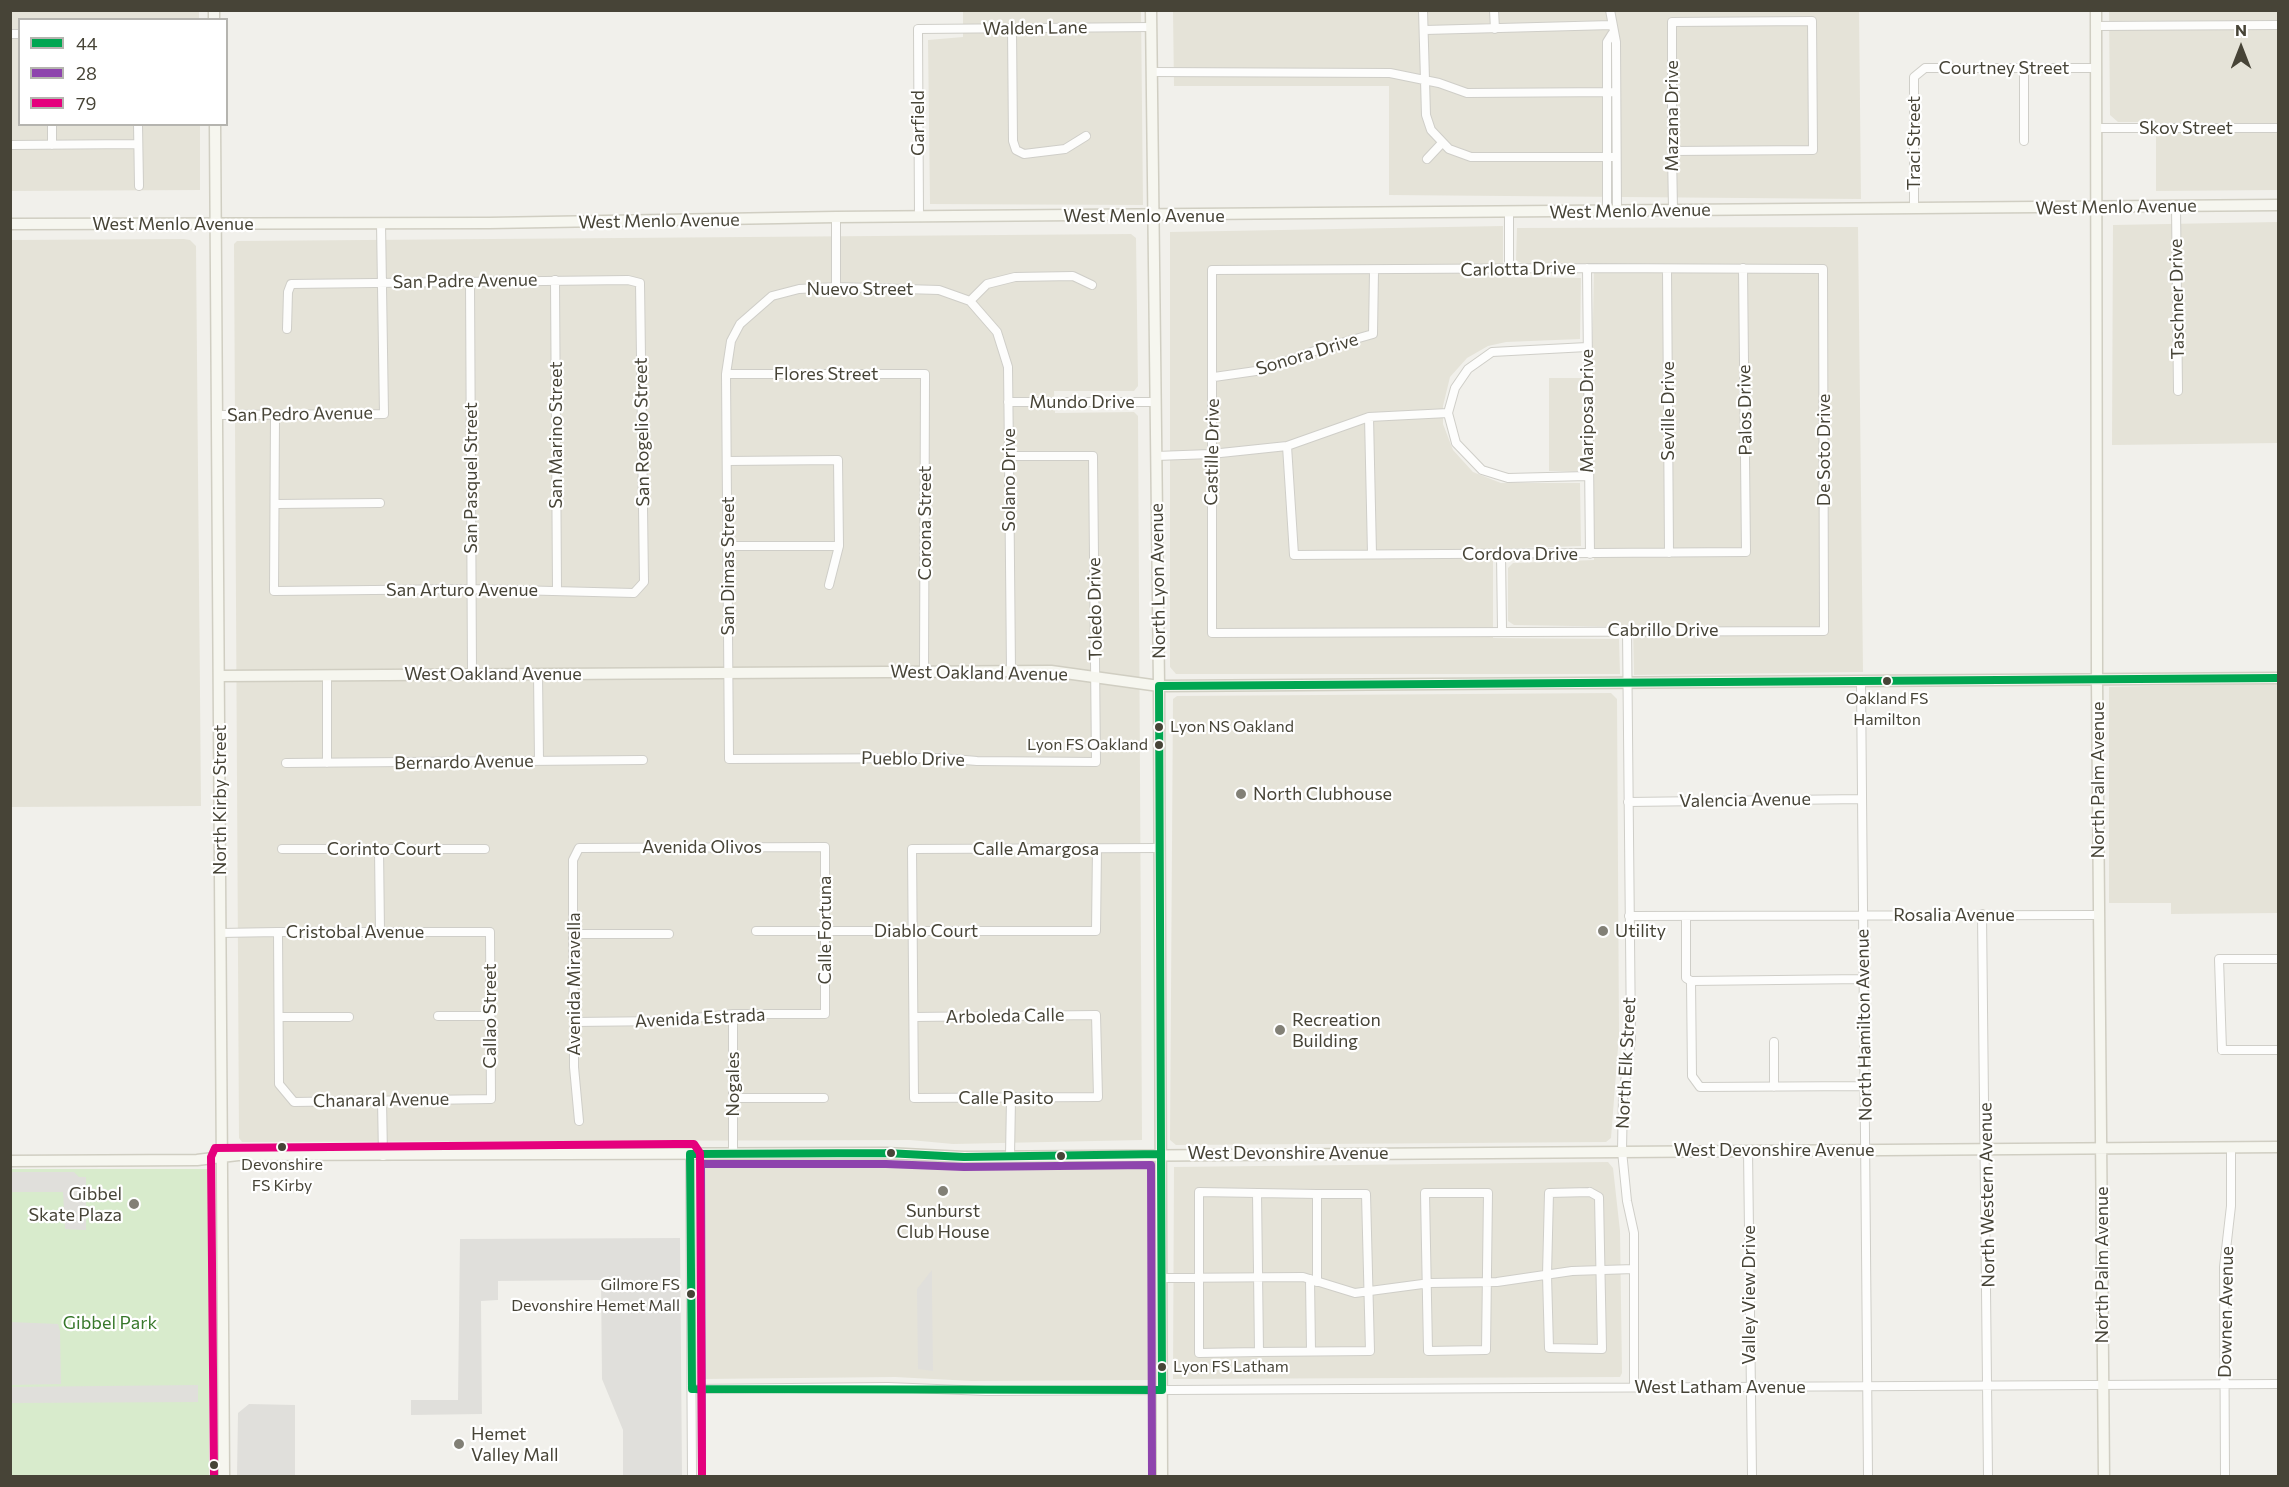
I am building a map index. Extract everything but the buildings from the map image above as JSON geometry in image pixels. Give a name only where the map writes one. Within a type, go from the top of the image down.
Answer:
[{"type":"street","name":"North Lyon Avenue","points":[[1152,10],[1159,686],[1162,1476]]},
{"type":"street","points":[[1423,10],[1428,123],[1442,143],[1459,154],[1471,157],[1612,157]]},
{"type":"street","points":[[1494,10],[1496,29]]},
{"type":"street","points":[[1610,10],[1612,30],[1607,42],[1611,92],[1612,211]]},
{"type":"street","name":"North Palm Avenue","points":[[2096,10],[2097,680],[2104,1476]]},
{"type":"street","name":"Mazana Drive","points":[[1672,151],[1813,150],[1812,21],[1672,22],[1672,151],[1673,210]]},
{"type":"street","points":[[2096,26],[2278,25]]},
{"type":"street","name":"Walden Lane","points":[[918,29],[1152,27]]},
{"type":"street","points":[[1012,28],[1013,141],[1016,150],[1024,154],[1065,149],[1086,136]]},
{"type":"street","name":"Garfield","points":[[918,29],[919,217]]},
{"type":"street","points":[[1425,30],[1612,30]]},
{"type":"street","name":"Courtney Street","points":[[1914,77],[1925,68],[2096,68]]},
{"type":"street","points":[[2024,68],[2024,141]]},
{"type":"street","points":[[1152,72],[1390,73],[1425,80],[1467,93],[1611,92]]},
{"type":"street","name":"Traci Street","points":[[1914,77],[1914,209]]},
{"type":"street","points":[[52,126],[52,145]]},
{"type":"street","points":[[138,126],[139,186]]},
{"type":"street","name":"North Kirby Street","points":[[215,126],[224,1476]]},
{"type":"street","name":"Skov Street","points":[[2097,128],[2276,128]]},
{"type":"street","points":[[1427,159],[1442,143]]},
{"type":"street","points":[[10,145],[138,144]]},
{"type":"street","name":"West Menlo Avenue","points":[[10,224],[381,223],[2278,205]]},
{"type":"street","name":"Taschner Drive","points":[[2176,206],[2178,391]]},
{"type":"street","points":[[1509,212],[1509,270]]},
{"type":"street","points":[[836,217],[836,287]]},
{"type":"street","points":[[381,223],[382,282]]},
{"type":"street","name":"Mariposa Drive","points":[[1587,268],[1587,476],[1590,554]]},
{"type":"street","name":"Seville Drive","points":[[1667,268],[1669,553]]},
{"type":"street","name":"Palos Drive","points":[[1743,268],[1746,552]]},
{"type":"street","name":"Carlotta Drive","points":[[1212,270],[1823,268]]},
{"type":"street","name":"De Soto Drive","points":[[1823,268],[1824,631]]},
{"type":"street","name":"Castille Drive","points":[[1212,270],[1214,377],[1211,454],[1212,633]]},
{"type":"street","name":"Sonora Drive","points":[[1214,377],[1263,370],[1320,349],[1373,334],[1374,271]]},
{"type":"street","points":[[969,301],[987,284],[1015,277],[1073,276],[1092,285]]},
{"type":"street","name":"San Padre Avenue","points":[[287,329],[288,292],[291,284],[555,280],[628,280],[640,283]]},
{"type":"street","name":"San Marino Street","points":[[555,280],[557,590]]},
{"type":"street","name":"San Pasquel Street","points":[[470,281],[472,674]]},
{"type":"street","name":"San Pedro Avenue","points":[[217,415],[384,414],[382,282]]},
{"type":"street","name":"San Rogelio Street","points":[[640,283],[644,582]]},
{"type":"street","name":"Nuevo Street","points":[[726,374],[731,341],[740,324],[772,296],[799,289],[836,287],[939,290],[969,301]]},
{"type":"street","name":"Solano Drive","points":[[969,301],[997,332],[1008,367],[1011,671]]},
{"type":"street","points":[[1587,347],[1492,352],[1468,369],[1455,388],[1448,413],[1456,443],[1482,470],[1508,478],[1587,476]]},
{"type":"street","name":"Flores Street","points":[[726,374],[925,374]]},
{"type":"street","name":"San Dimas Street","points":[[726,374],[729,759]]},
{"type":"street","name":"Corona Street","points":[[924,672],[925,374]]},
{"type":"street","name":"Mundo Drive","points":[[1008,402],[1155,402]]},
{"type":"street","points":[[1156,456],[1211,454],[1287,446],[1369,417],[1448,413]]},
{"type":"street","points":[[275,415],[276,504],[380,503]]},
{"type":"street","points":[[1369,417],[1372,554]]},
{"type":"street","name":"Cordova Drive","points":[[1287,446],[1294,555],[1746,552]]},
{"type":"street","name":"Toledo Drive","points":[[1009,456],[1093,456],[1096,762]]},
{"type":"street","points":[[727,461],[838,460],[839,546],[829,585]]},
{"type":"street","name":"San Arturo Avenue","points":[[276,504],[274,591],[472,589],[634,593],[644,582]]},
{"type":"street","points":[[728,546],[839,546]]},
{"type":"street","points":[[1501,554],[1502,630]]},
{"type":"street","name":"Cabrillo Drive","points":[[1212,633],[1502,630],[1824,631]]},
{"type":"street","name":"North Elk Street","points":[[1627,630],[1631,1041],[1623,1096],[1622,1151],[1627,1201],[1634,1233],[1634,1388]]},
{"type":"street","name":"West Oakland Avenue","points":[[219,676],[1051,671],[1159,686],[2278,678]]},
{"type":"street","points":[[538,674],[539,761]]},
{"type":"street","points":[[327,675],[327,763]]},
{"type":"street","name":"North Hamilton Avenue","points":[[1861,681],[1863,915],[1859,979],[1865,1086],[1868,1476]]},
{"type":"street","name":"Pueblo Drive","points":[[729,759],[941,758],[977,761],[1096,762]]},
{"type":"street","name":"Bernardo Avenue","points":[[286,764],[643,760]]},
{"type":"street","name":"Valencia Avenue","points":[[1628,802],[1862,799]]},
{"type":"street","name":"Avenida Olivos","points":[[579,849],[825,847]]},
{"type":"street","name":"Calle Fortuna","points":[[825,847],[825,1014]]},
{"type":"street","name":"Calle Amargosa","points":[[913,932],[912,849],[1159,848]]},
{"type":"street","name":"Corinto Court","points":[[282,849],[485,849]]},
{"type":"street","points":[[379,849],[380,932]]},
{"type":"street","name":"Avenida Miravella","points":[[579,849],[573,860],[574,1022],[579,1120]]},
{"type":"street","name":"Diablo Court","points":[[756,931],[1096,931],[1097,849]]},
{"type":"street","name":"North Western Avenue","points":[[1982,914],[1987,1149],[1988,1476]]},
{"type":"street","name":"Rosalia Avenue","points":[[1629,916],[2099,915]]},
{"type":"street","points":[[1686,916],[1686,978],[1690,981],[1692,1076],[1700,1087],[1865,1086]]},
{"type":"street","points":[[278,932],[279,1017],[349,1017]]},
{"type":"street","name":"Cristobal Avenue","points":[[220,933],[490,932]]},
{"type":"street","name":"Callao Street","points":[[490,932],[491,1099]]},
{"type":"street","points":[[913,932],[914,1017]]},
{"type":"street","points":[[573,934],[669,934]]},
{"type":"street","points":[[2278,959],[2219,959],[2222,1050],[2278,1050]]},
{"type":"street","points":[[1690,981],[1859,979]]},
{"type":"street","name":"Avenida Estrada","points":[[574,1022],[667,1021],[733,1014],[825,1014]]},
{"type":"street","name":"Nogales","points":[[733,1014],[733,1154]]},
{"type":"street","name":"Arboleda Calle","points":[[914,1017],[1096,1015],[1098,1097]]},
{"type":"street","points":[[438,1016],[490,1016]]},
{"type":"street","name":"Chanaral Avenue","points":[[279,1017],[279,1084],[294,1102],[491,1099]]},
{"type":"street","name":"Calle Pasito","points":[[914,1017],[914,1098],[1098,1097]]},
{"type":"street","points":[[1773,1041],[1773,1087]]},
{"type":"street","points":[[733,1098],[824,1098]]},
{"type":"street","points":[[1010,1156],[1011,1099]]},
{"type":"street","points":[[382,1100],[383,1156]]},
{"type":"street","name":"Downen Avenue","points":[[2226,1476],[2223,1267],[2231,1206],[2231,1147]]},
{"type":"street","name":"West Devonshire Avenue","points":[[10,1161],[197,1160],[221,1157],[690,1154],[1010,1156],[2278,1147]]},
{"type":"street","name":"Valley View Drive","points":[[1748,1150],[1749,1387],[1752,1476]]},
{"type":"street","points":[[690,1154],[692,1476]]},
{"type":"street","points":[[1199,1192],[1257,1193],[1366,1194],[1370,1351],[1199,1353],[1199,1192]]},
{"type":"street","points":[[1590,1192],[1599,1197],[1601,1270],[1602,1349],[1548,1348],[1547,1275],[1550,1193],[1590,1192]]},
{"type":"street","points":[[1257,1193],[1259,1352]]},
{"type":"street","points":[[1425,1193],[1488,1193],[1486,1282],[1486,1350],[1428,1351],[1425,1193]]},
{"type":"street","points":[[1311,1352],[1317,1194]]},
{"type":"street","points":[[1161,1278],[1313,1280],[1355,1293],[1426,1283],[1486,1282],[1601,1270],[1634,1269]]},
{"type":"street","name":"West Latham Avenue","points":[[692,1389],[1162,1390],[2278,1384]]},
{"type":"shaded area","points":[[10,11],[199,11],[199,18],[18,18],[18,126],[200,126],[200,190],[11,191]]},
{"type":"shaded area","points":[[963,11],[1141,11],[1143,205],[930,204],[928,40],[963,37]]},
{"type":"shaded area","points":[[1173,11],[1859,11],[1861,199],[1389,195],[1389,86],[1174,86]]},
{"type":"shaded area","points":[[2109,11],[2278,11],[2278,190],[2156,191],[2156,122],[2118,122],[2110,115]]},
{"type":"shaded area","points":[[2278,222],[2278,443],[2112,445],[2113,225]]},
{"type":"shaded area","points":[[1503,226],[1503,277],[1581,278],[1580,339],[1506,342],[1488,346],[1467,358],[1450,377],[1443,406],[1443,424],[1453,450],[1473,472],[1501,483],[1580,483],[1581,546],[1493,549],[1493,638],[1619,639],[1620,674],[1176,674],[1170,667],[1170,232]]},
{"type":"shaded area","points":[[1858,227],[1863,672],[1634,675],[1633,627],[1514,625],[1508,621],[1508,568],[1513,563],[1594,560],[1593,472],[1549,471],[1549,378],[1592,378],[1594,265],[1523,264],[1516,260],[1517,228]]},
{"type":"shaded area","points":[[1131,234],[1136,238],[1138,386],[1134,391],[1054,391],[1055,413],[1134,412],[1138,416],[1142,1140],[953,1144],[910,1140],[242,1142],[239,1138],[234,244],[237,241]]},
{"type":"shaded area","points":[[11,240],[190,240],[196,246],[201,806],[11,807]]},
{"type":"shaded area","points":[[2278,683],[2278,913],[2171,914],[2171,903],[2109,903],[2109,687]]},
{"type":"shaded area","points":[[1611,693],[1617,699],[1619,1035],[1611,1138],[1606,1142],[1176,1145],[1170,1140],[1173,699],[1177,696]]},
{"type":"shaded area","points":[[1608,1162],[1613,1168],[1620,1231],[1622,1373],[1620,1377],[1173,1379],[1174,1167]]},
{"type":"shaded area","points":[[879,1164],[955,1167],[1145,1167],[1149,1169],[1151,1374],[1148,1380],[972,1381],[895,1377],[702,1379],[699,1169],[705,1165]]},
{"type":"shaded area","points":[[10,1172],[74,1172],[79,1177],[86,1177],[86,1230],[65,1229],[63,1192],[11,1192]]},
{"type":"shaded area","points":[[680,1238],[682,1476],[623,1476],[623,1430],[602,1379],[601,1280],[498,1281],[498,1300],[481,1301],[482,1414],[411,1415],[411,1400],[458,1400],[460,1239]]},
{"type":"shaded area","points":[[932,1270],[933,1371],[918,1369],[917,1289]]},
{"type":"shaded area","points":[[10,1322],[58,1324],[61,1384],[11,1385]]},
{"type":"shaded area","points":[[198,1385],[198,1402],[11,1403],[11,1387]]},
{"type":"shaded area","points":[[249,1404],[295,1405],[295,1476],[237,1476],[238,1413]]},
{"type":"green space","name":"Gibbel Park","points":[[11,1169],[209,1169],[209,1476],[11,1476]]},
{"type":"transit line","name":"44","points":[[1161,1154],[1159,686],[2278,678]]},
{"type":"transit line","name":"79","points":[[214,1476],[211,1157],[215,1148],[676,1144],[694,1144],[700,1153],[702,1476]]},
{"type":"transit line","name":"44","points":[[886,1153],[964,1157],[1161,1154],[1162,1390],[692,1389],[690,1154],[886,1153]]},
{"type":"transit line","name":"28","points":[[702,1476],[701,1164],[886,1164],[964,1167],[1151,1165],[1152,1476]]},
{"type":"place","name":"Oakland FS Hamilton","points":[[1887,681]]},
{"type":"place","name":"Lyon NS Oakland","points":[[1159,727]]},
{"type":"place","name":"Lyon FS Oakland","points":[[1159,745]]},
{"type":"place","name":"North Clubhouse","points":[[1241,794]]},
{"type":"place","name":"Utility","points":[[1603,931]]},
{"type":"place","name":"Recreation Building","points":[[1280,1030]]},
{"type":"place","name":"Devonshire FS Kirby","points":[[282,1147]]},
{"type":"place","name":"Sunburst Club House","points":[[943,1191]]},
{"type":"place","name":"Gibbel Skate Plaza","points":[[134,1204]]},
{"type":"place","name":"Gilmore FS Devonshire Hemet Mall","points":[[691,1294]]},
{"type":"place","name":"Lyon FS Latham","points":[[1162,1367]]},
{"type":"place","name":"Hemet Valley Mall","points":[[459,1444]]}]
